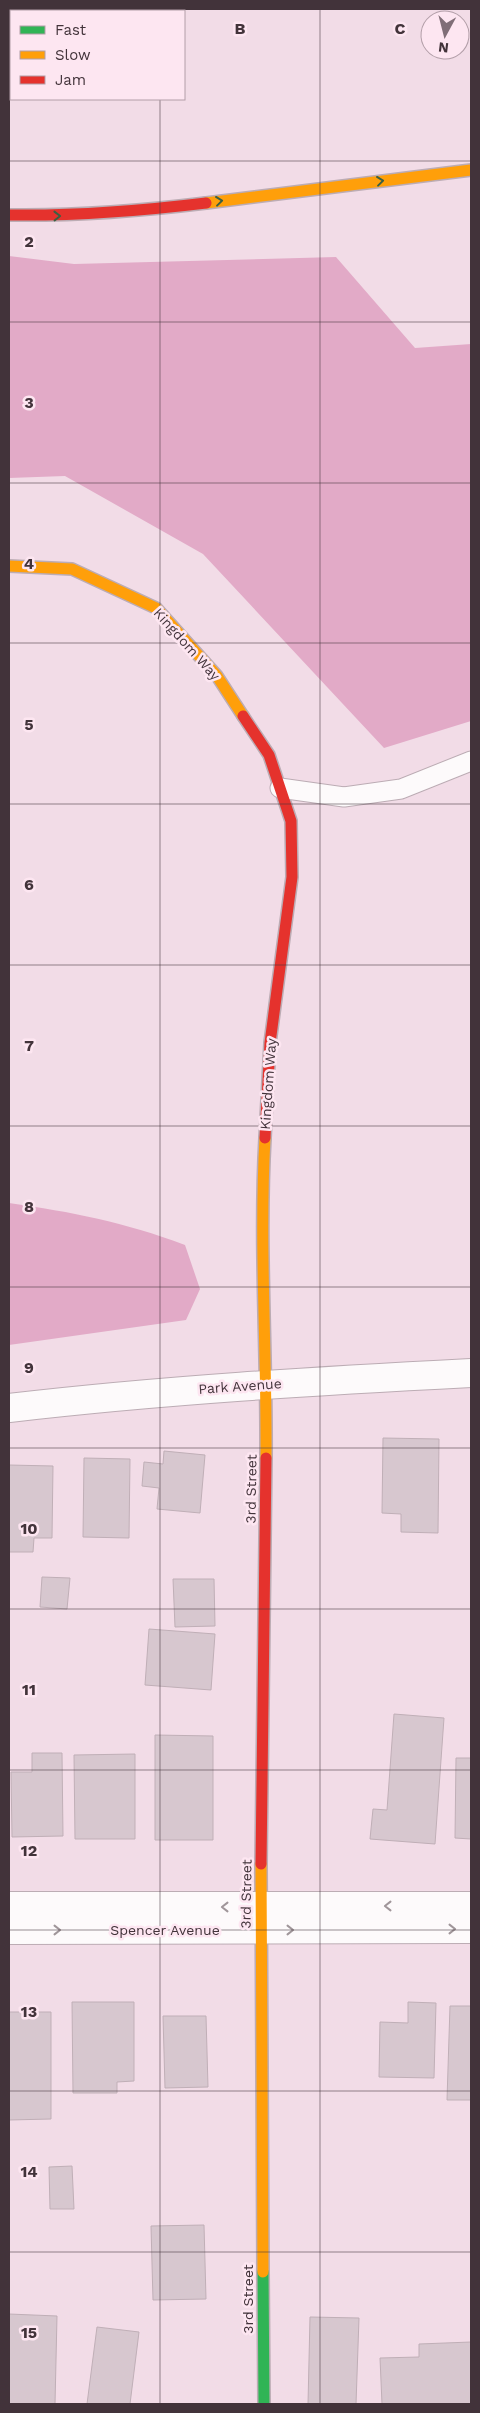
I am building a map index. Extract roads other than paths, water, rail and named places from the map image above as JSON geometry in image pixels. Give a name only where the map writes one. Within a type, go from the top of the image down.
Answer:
[{"type":"main road","points":[[9,215],[57,216],[121,213],[471,170]]},
{"type":"main road","name":"Kingdom Way","points":[[9,566],[72,568],[156,608],[217,676],[269,755],[291,820],[292,877],[270,1043],[262,1188],[267,1383]]},
{"type":"main road","name":"3rd Street","points":[[264,2404],[261,1918],[267,1383]]},
{"type":"street","name":"Park Avenue","points":[[9,1408],[119,1395],[267,1383],[471,1372]]},
{"type":"street","name":"Spencer Avenue","points":[[9,1906],[471,1929]]},
{"type":"street","name":"Spencer Avenue","points":[[9,1930],[471,1906]]},
{"type":"lane","points":[[280,788],[344,797],[401,789],[471,761]]}]
